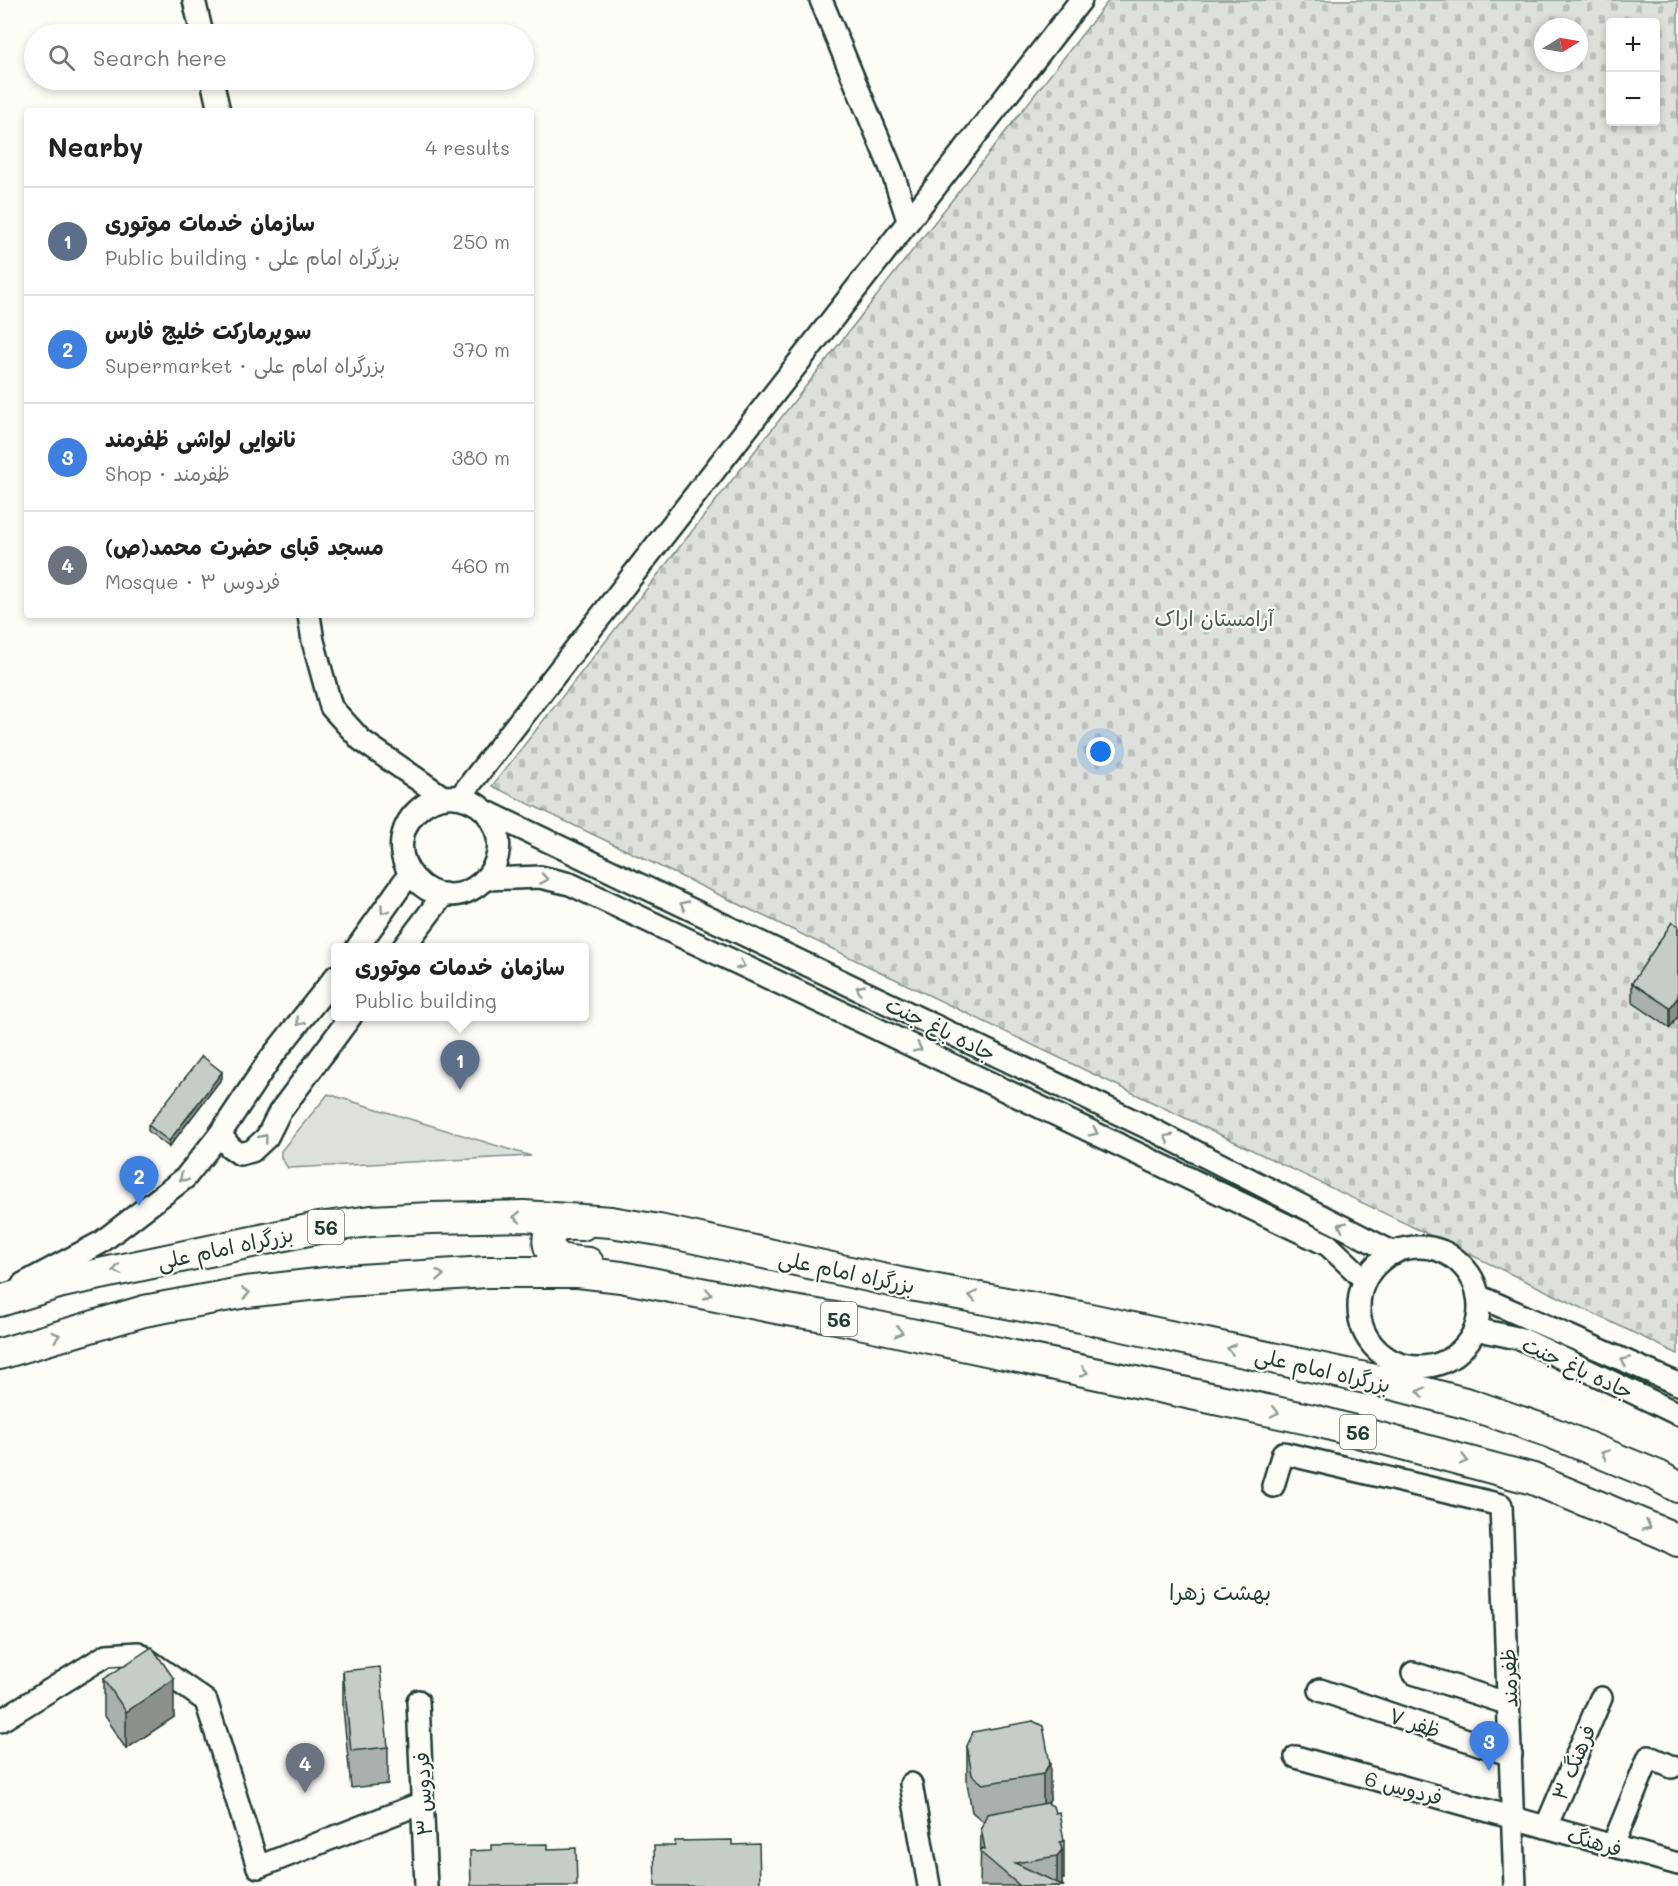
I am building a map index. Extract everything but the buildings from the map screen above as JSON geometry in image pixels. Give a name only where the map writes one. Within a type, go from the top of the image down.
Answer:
[{"type":"highway","name":"بزرگراه امام علی","points":[[0,1301],[62,1282],[105,1272],[318,1228],[371,1221],[524,1216],[610,1222],[659,1230],[900,1283],[1081,1317],[1384,1382],[1469,1404],[1550,1432],[1678,1486]]},
{"type":"highway","points":[[651,1283],[622,1270],[561,1259],[549,1247],[548,1238],[554,1230],[577,1225],[636,1231],[659,1230]]},
{"type":"highway","name":"56","points":[[0,1354],[144,1311],[246,1292],[442,1274],[578,1272],[651,1283],[836,1318],[1313,1420],[1533,1479],[1678,1541]]},
{"type":"street","points":[[194,0],[200,24]]},
{"type":"street","points":[[821,0],[892,171],[908,220]]},
{"type":"street","points":[[309,618],[331,707],[361,740],[452,797],[477,804],[495,826],[499,843],[497,860],[493,870],[477,887],[466,892],[444,894],[418,882],[410,873],[405,862],[402,846],[407,823],[414,813],[432,800],[452,797],[1081,0]]},
{"type":"street","points":[[214,90],[218,108]]},
{"type":"street","name":"جاده باغ جنت","points":[[485,811],[1155,1131],[1394,1252]]},
{"type":"street","points":[[361,943],[410,873]]},
{"type":"street","name":"جاده باغ جنت","points":[[486,879],[540,877],[570,885],[1328,1245],[1365,1280]]},
{"type":"street","points":[[408,943],[444,894]]},
{"type":"street","points":[[0,1296],[100,1243],[184,1178],[220,1134],[270,1059],[331,982]]},
{"type":"street","points":[[873,1027],[886,1001]]},
{"type":"street","points":[[220,1134],[230,1147],[240,1154],[252,1151],[267,1137],[279,1113],[348,1021]]},
{"type":"street","points":[[1416,1247],[1433,1248],[1444,1252],[1466,1270],[1475,1285],[1479,1313],[1473,1335],[1463,1349],[1444,1362],[1417,1368],[1394,1362],[1372,1345],[1362,1325],[1359,1302],[1365,1280],[1379,1262],[1394,1252],[1416,1247]]},
{"type":"street","name":"جاده باغ جنت","points":[[1478,1296],[1678,1384]]},
{"type":"street","name":"جاده باغ جنت","points":[[1475,1329],[1522,1339],[1678,1414]]},
{"type":"street","name":"ظفرمند","points":[[1273,1486],[1283,1453],[1501,1505],[1515,1886]]},
{"type":"street","points":[[0,1721],[107,1655],[138,1653],[206,1701],[258,1867],[422,1803]]},
{"type":"street","points":[[1413,1674],[1509,1704]]},
{"type":"street","name":"ظفر ۷","points":[[1320,1690],[1511,1755]]},
{"type":"street","name":"فرهنگ ۳","points":[[1545,1827],[1601,1698]]},
{"type":"street","name":"فردوس ۳","points":[[418,1701],[426,1886]]},
{"type":"street","name":"فردوس 6","points":[[1296,1757],[1513,1818]]},
{"type":"street","points":[[1613,1845],[1649,1757],[1672,1767]]},
{"type":"street","points":[[911,1784],[929,1886]]},
{"type":"street","name":"فرهنگ","points":[[1513,1818],[1678,1864]]},
{"type":"green space","name":"آرامستان اراک","points":[[1109,0],[1678,0],[1678,1354],[492,786]]},
{"type":"green space","points":[[328,1094],[531,1156],[288,1168],[281,1158],[281,1151]]},
{"type":"place","name":"سازمان خدمات موتوری","points":[[460,1090]]},
{"type":"place","name":"سوپرمارکت خلیج فارس","points":[[139,1206]]},
{"type":"place","name":"نانوایی لواشی ظفرمند","points":[[1489,1771]]},
{"type":"place","name":"مسجد قبای حضرت محمد‌(ص)","points":[[305,1793]]},
{"type":"district","name":"بهشت زهرا","points":[[1220,1591]]}]
